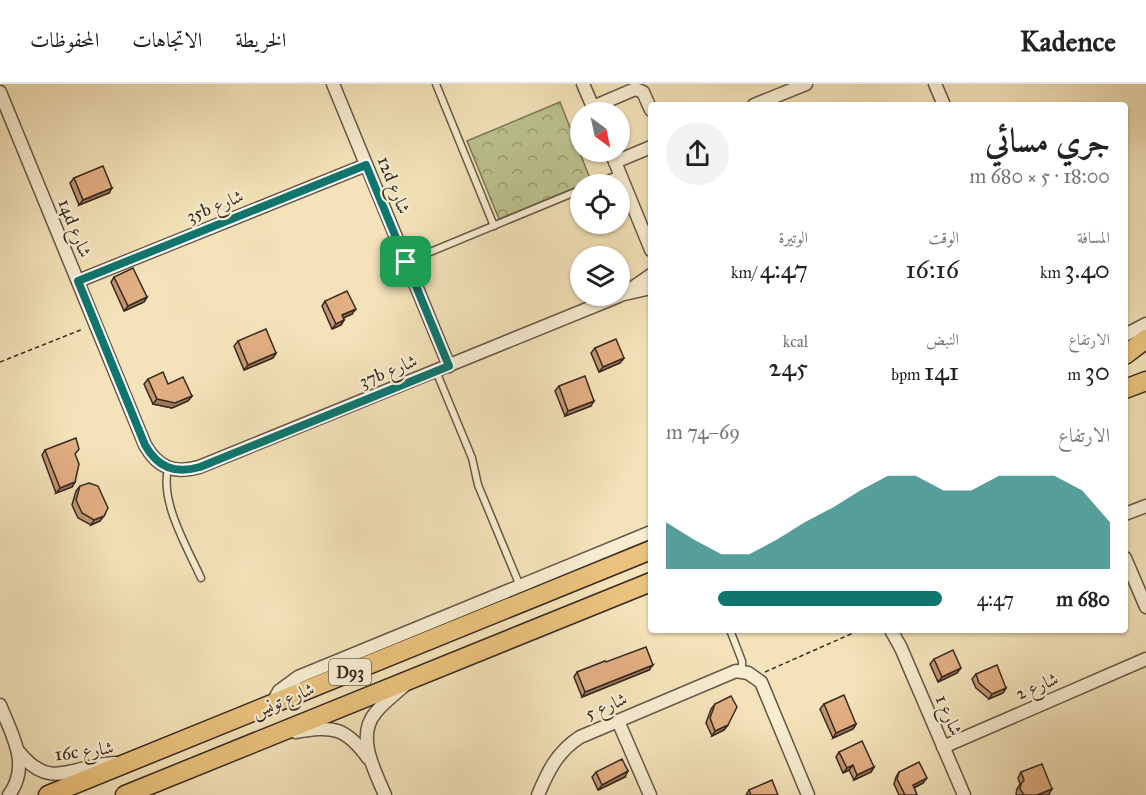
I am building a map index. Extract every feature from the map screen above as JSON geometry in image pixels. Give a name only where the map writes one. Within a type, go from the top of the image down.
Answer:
[{"type":"main road","points":[[1128,354],[1146,339]]},
{"type":"main road","points":[[1128,355],[1146,349]]},
{"type":"main road","points":[[1128,389],[1146,381]]},
{"type":"main road","name":"شارع تونس","points":[[48,795],[648,551]]},
{"type":"main road","name":"شارع تونس","points":[[125,795],[648,583]]},
{"type":"street","name":"12d شارع","points":[[333,84],[449,366]]},
{"type":"street","points":[[583,84],[591,102]]},
{"type":"street","points":[[761,102],[806,84]]},
{"type":"street","points":[[934,84],[943,102]]},
{"type":"street","points":[[609,102],[635,88],[643,92],[648,103]]},
{"type":"street","name":"14d شارع","points":[[0,92],[145,445],[154,459],[168,469]]},
{"type":"street","points":[[630,153],[648,148]]},
{"type":"street","points":[[615,162],[620,174]]},
{"type":"street","name":"35b شارع","points":[[78,281],[366,165]]},
{"type":"street","points":[[630,199],[648,243]]},
{"type":"street","name":"37b شارع","points":[[630,289],[648,277]]},
{"type":"street","name":"37b شارع","points":[[630,292],[648,289]]},
{"type":"street","name":"37b شارع","points":[[168,469],[184,470],[200,467],[593,306]]},
{"type":"street","points":[[1128,333],[1146,324]]},
{"type":"street","points":[[1128,512],[1146,506]]},
{"type":"street","points":[[272,704],[279,691],[298,677],[648,533]]},
{"type":"street","points":[[1128,565],[1146,607]]},
{"type":"street","name":"شارع 1","points":[[893,633],[964,795]]},
{"type":"street","name":"شارع 1","points":[[898,633],[901,648]]},
{"type":"street","name":"شارع 2","points":[[943,747],[1146,659]]},
{"type":"street","name":"شارع 5","points":[[538,795],[550,767],[563,750],[580,737],[730,672],[742,672]]},
{"type":"street","points":[[742,672],[755,677]]},
{"type":"street","name":"شارع 5","points":[[755,677],[764,687],[771,710],[808,795]]},
{"type":"street","name":"شارع 5","points":[[714,680],[736,678],[747,680],[756,687],[771,710]]},
{"type":"street","points":[[385,795],[371,761],[367,741],[370,722],[376,712],[411,679]]},
{"type":"street","points":[[0,705],[19,752],[19,775],[9,795]]},
{"type":"street","points":[[618,721],[650,795]]},
{"type":"street","points":[[273,735],[334,729],[352,738],[371,761]]},
{"type":"street","name":"16c شارع","points":[[19,752],[31,765],[54,774],[71,773],[101,763],[124,764]]},
{"type":"lane","points":[[436,84],[494,226]]},
{"type":"lane","points":[[406,262],[570,194]]},
{"type":"lane","points":[[436,371],[472,458],[478,485],[520,586]]},
{"type":"lane","points":[[168,469],[166,486],[168,502],[201,578]]},
{"type":"lane","points":[[731,633],[742,661],[742,672]]},
{"type":"path","points":[[0,362],[95,324]]},
{"type":"path","points":[[755,677],[853,633]]},
{"type":"green space","points":[[560,102],[570,127],[570,162],[584,162],[588,174],[570,174],[570,190],[499,219],[467,141]]},
{"type":"building","points":[[103,166],[112,188],[83,200],[74,178]]},
{"type":"building","points":[[133,268],[147,297],[128,306],[114,277]]},
{"type":"building","points":[[347,291],[356,309],[342,315],[344,320],[336,324],[325,301]]},
{"type":"building","points":[[266,329],[276,353],[248,365],[238,341]]},
{"type":"building","points":[[616,339],[624,358],[603,367],[595,348]]},
{"type":"building","points":[[163,372],[168,384],[183,377],[192,396],[175,403],[157,399],[148,379]]},
{"type":"building","points":[[585,376],[594,401],[568,411],[559,386]]},
{"type":"building","points":[[76,438],[79,449],[75,454],[79,464],[75,482],[60,488],[45,450]]},
{"type":"building","points":[[89,483],[98,486],[108,508],[104,516],[94,520],[82,513],[76,500],[80,486]]},
{"type":"building","points":[[646,647],[653,665],[585,692],[577,672]]},
{"type":"building","points":[[953,650],[961,668],[942,677],[934,659]]},
{"type":"building","points":[[997,665],[1006,688],[992,694],[979,683],[976,674]]},
{"type":"building","points":[[844,695],[856,724],[836,733],[824,704]]},
{"type":"building","points":[[731,696],[737,707],[728,725],[715,731],[710,718],[715,704]]},
{"type":"building","points":[[862,741],[874,767],[857,775],[853,765],[847,768],[839,752]]},
{"type":"building","points":[[622,759],[628,771],[602,785],[596,772]]},
{"type":"building","points":[[919,762],[927,778],[913,785],[917,795],[905,795],[897,779],[899,772]]},
{"type":"building","points":[[1042,764],[1052,789],[1037,795],[1024,795],[1020,789],[1024,780],[1021,772]]},
{"type":"building","points":[[772,780],[778,795],[751,795],[749,790]]},
{"type":"route","points":[[366,165],[406,262],[449,366],[200,467],[184,470],[168,469],[160,465],[145,445],[78,281],[366,165]]}]
